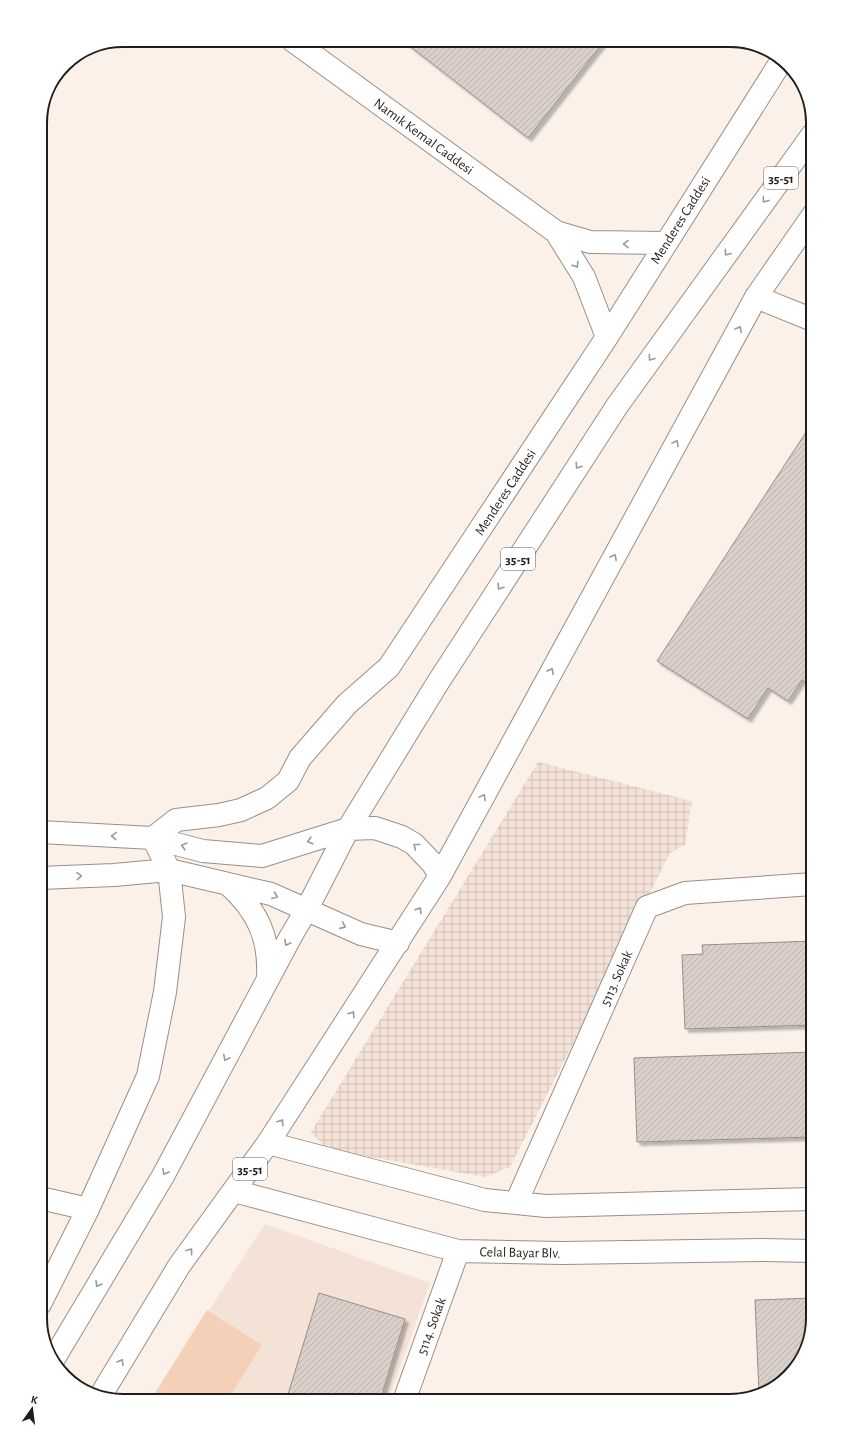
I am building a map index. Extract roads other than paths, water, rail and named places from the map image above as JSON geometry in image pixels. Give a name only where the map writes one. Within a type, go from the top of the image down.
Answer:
[{"type":"street","name":"Namık Kemal Caddesi","points":[[302,47],[556,232]]},
{"type":"street","name":"Menderes Caddesi","points":[[153,838],[176,820],[219,815],[241,810],[267,798],[288,781],[300,758],[347,704],[389,667],[607,337],[779,65]]},
{"type":"street","name":"35-51","points":[[56,1354],[163,1176],[307,909],[348,829],[437,684],[617,406],[806,144]]},
{"type":"street","name":"35-51","points":[[103,1391],[179,1266],[268,1143],[440,876],[756,297],[806,225]]},
{"type":"street","points":[[556,232],[590,242],[665,243]]},
{"type":"street","points":[[556,232],[584,277],[607,337]]},
{"type":"street","points":[[756,297],[806,317]]},
{"type":"street","points":[[47,832],[153,838],[203,852],[262,856],[348,829],[376,828],[402,837],[425,853],[440,876]]},
{"type":"street","points":[[47,1290],[88,1209],[148,1076],[165,992],[174,917],[169,870],[153,838]]},
{"type":"street","points":[[47,878],[169,870],[271,894],[361,934],[398,943]]},
{"type":"street","points":[[228,884],[250,906],[257,918],[267,948],[268,979]]},
{"type":"street","name":"5113. Sokak","points":[[516,1203],[647,907],[685,893],[806,884]]},
{"type":"street","points":[[268,1143],[485,1200],[546,1206],[806,1199]]},
{"type":"street","name":"Celal Bayar Blv.","points":[[234,1190],[458,1251],[563,1253],[762,1250],[806,1251]]},
{"type":"street","points":[[47,1200],[88,1209]]},
{"type":"street","name":"5114. Sokak","points":[[407,1394],[458,1251]]}]
